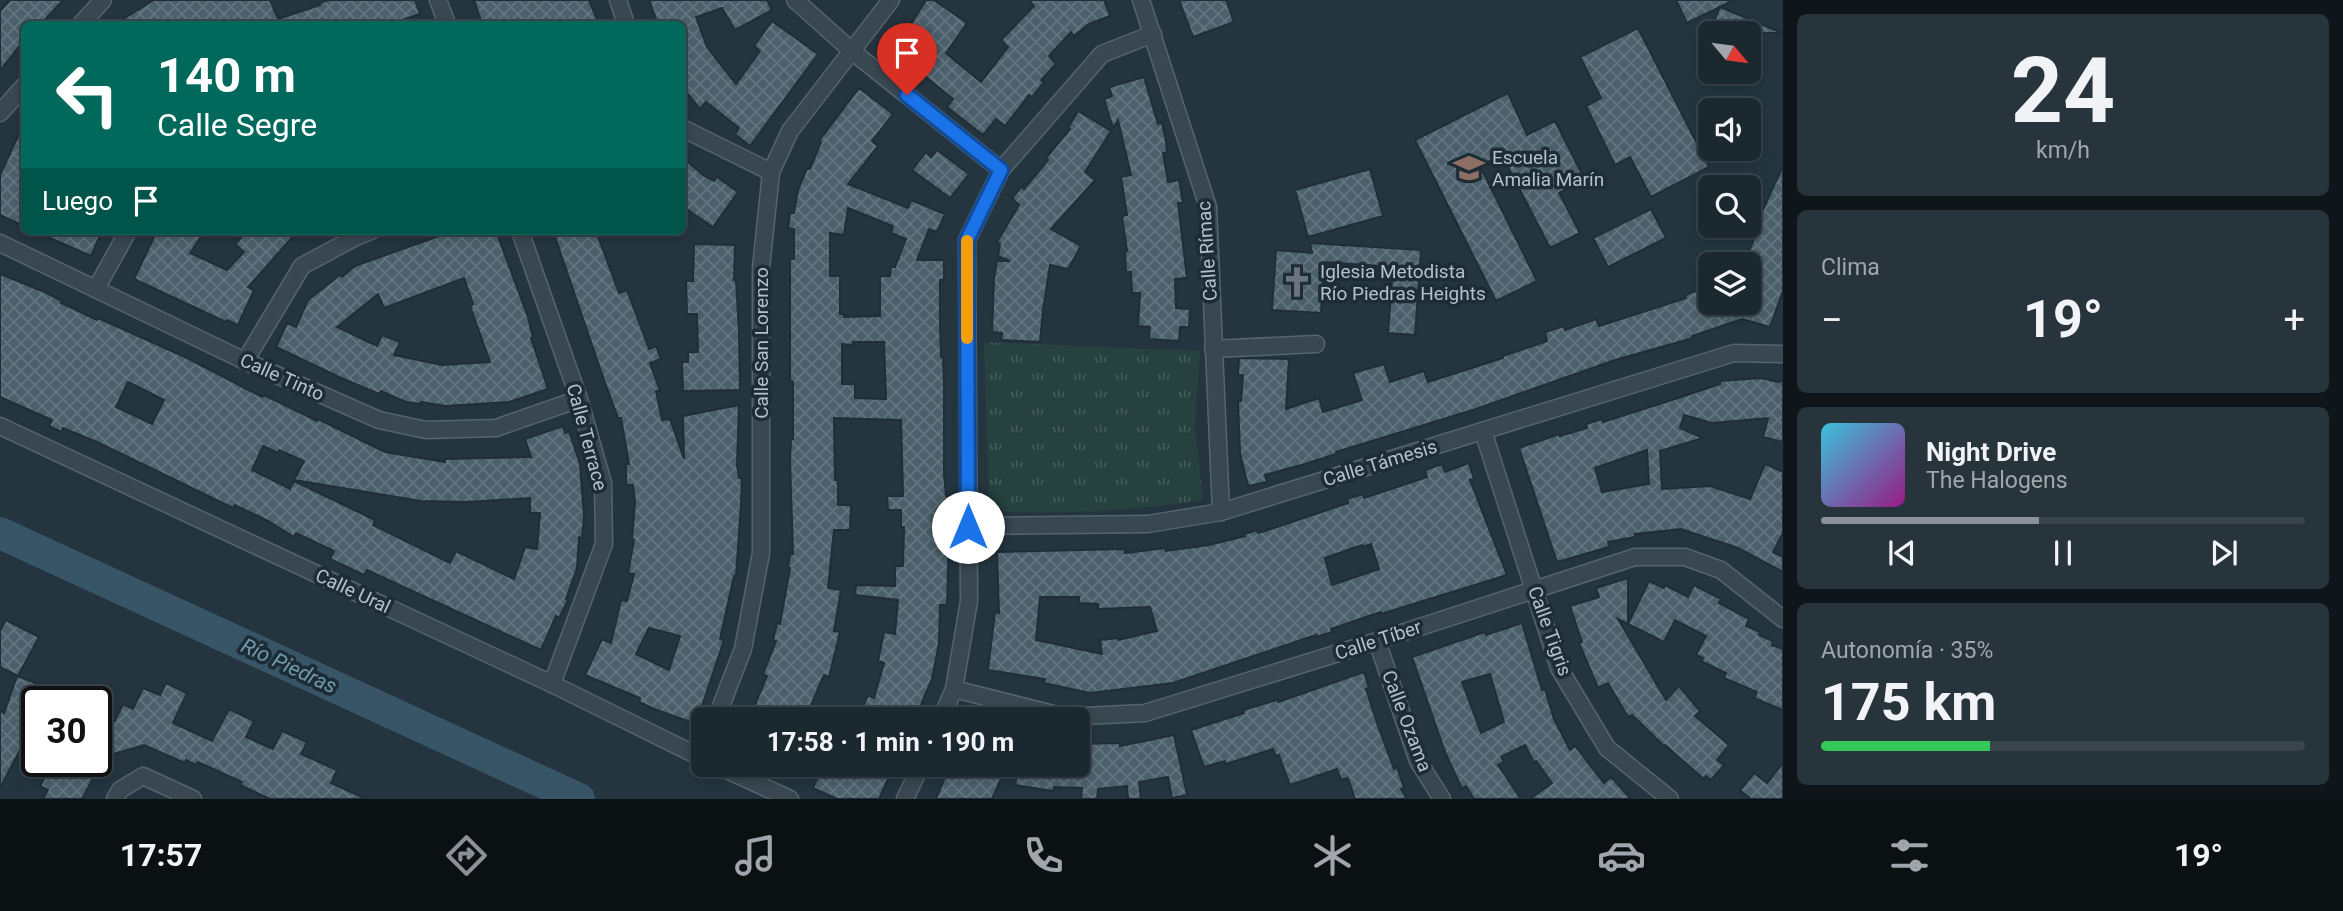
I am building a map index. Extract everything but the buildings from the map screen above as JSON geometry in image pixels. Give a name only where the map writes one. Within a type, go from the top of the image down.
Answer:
[{"type":"street","points":[[84,21],[103,0]]},
{"type":"street","points":[[438,0],[446,21]]},
{"type":"street","points":[[618,0],[625,21]]},
{"type":"street","points":[[795,0],[853,52],[1001,170]]},
{"type":"street","name":"Calle San Lorenzo","points":[[721,707],[743,649],[761,553],[761,268],[771,172],[790,131],[891,0]]},
{"type":"street","name":"Calle Rímac","points":[[1141,0],[1208,207],[1222,512]]},
{"type":"street","points":[[946,707],[954,689],[969,601],[967,240],[1001,170],[1102,54],[1153,34]]},
{"type":"street","points":[[0,113],[21,89]]},
{"type":"street","points":[[686,130],[771,172]]},
{"type":"street","points":[[96,289],[126,235]]},
{"type":"street","points":[[245,361],[302,266],[359,235]]},
{"type":"street","name":"Calle Terrace","points":[[521,235],[579,399],[603,483],[604,544],[552,684]]},
{"type":"street","name":"Calle Tinto","points":[[0,243],[245,361],[379,420],[426,430],[496,428],[579,399]]},
{"type":"street","points":[[1213,349],[1316,344]]},
{"type":"street","name":"Calle Támesis","points":[[968,527],[1148,524],[1222,512],[1734,353],[1783,355]]},
{"type":"street","name":"Calle Ural","points":[[0,426],[691,751]]},
{"type":"street","name":"Calle Tigris","points":[[1483,431],[1559,668],[1607,748],[1670,799]]},
{"type":"street","name":"Calle Tíber","points":[[954,689],[1065,717],[1145,713],[1636,557],[1685,557],[1721,570],[1783,619]]},
{"type":"street","name":"Calle Ozama","points":[[1377,641],[1418,761],[1441,799]]},
{"type":"street","points":[[115,799],[120,790],[143,776],[193,799]]},
{"type":"street","name":"Calle Ural","points":[[745,777],[790,799]]},
{"type":"street","points":[[905,799],[915,777]]},
{"type":"green space","points":[[984,342],[1200,351],[1195,426],[1203,500],[1096,511],[989,511]]},
{"type":"waterway","name":"Río Piedras","points":[[0,533],[579,799]]},
{"type":"slow traffic","points":[[967,241],[967,338]]},
{"type":"place","name":"Escuela Amalia Marín","points":[[1469,168]]},
{"type":"place","name":"Iglesia Metodista Río Piedras Heights","points":[[1297,282]]},
{"type":"route","points":[[907,95],[1001,170],[967,240],[968,527]]}]
